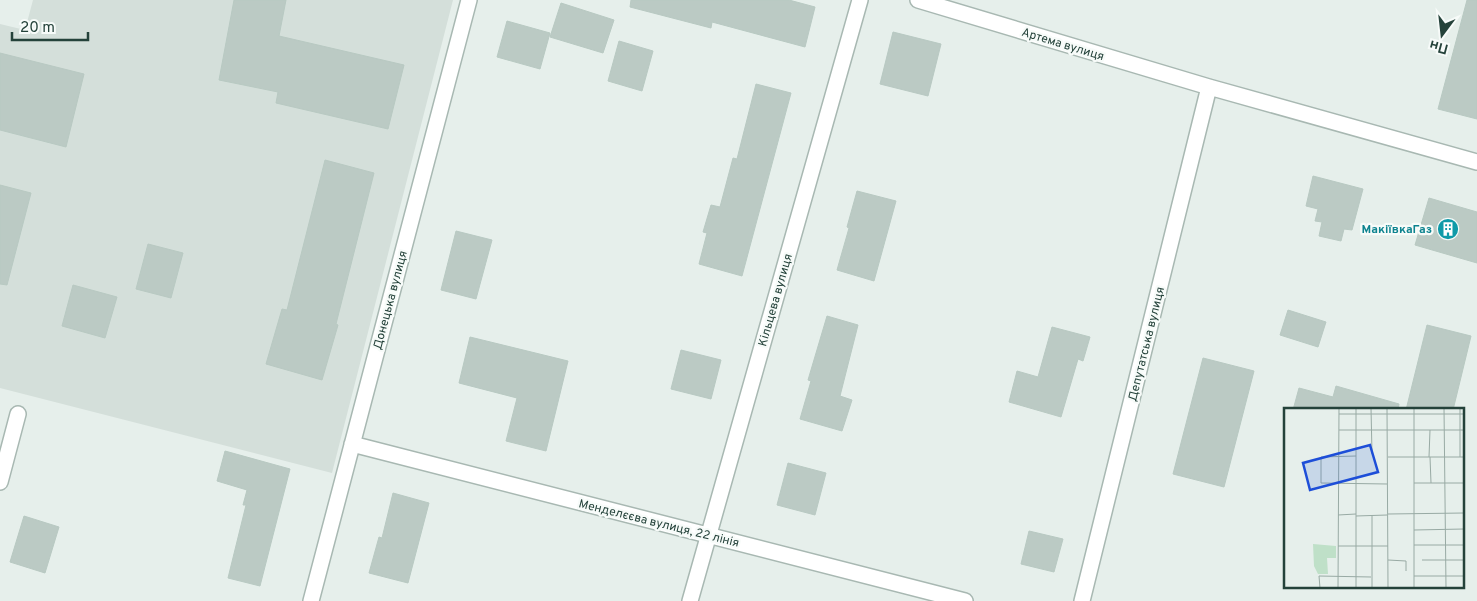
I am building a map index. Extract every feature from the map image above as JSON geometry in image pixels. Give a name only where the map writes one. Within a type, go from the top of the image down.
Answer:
[{"type":"street","name":"Донецька вулиця","points":[[312,601],[469,0]]},
{"type":"street","name":"Кільцева вулиця","points":[[690,601],[860,0]]},
{"type":"street","name":"Артема вулиця","points":[[918,0],[1209,87],[1477,162]]},
{"type":"street","name":"Депутатська вулиця","points":[[1082,601],[1209,87]]},
{"type":"street","points":[[0,482],[18,414]]},
{"type":"street","name":"Менделєєва вулиця, 22 лінія","points":[[352,444],[965,601]]},
{"type":"shaded area","points":[[33,0],[453,0],[332,473],[0,388],[0,24],[25,30]]},
{"type":"building","points":[[234,0],[286,0],[279,36],[404,65],[388,129],[276,103],[278,92],[219,80]]},
{"type":"building","points":[[631,0],[789,0],[815,7],[805,47],[712,22],[711,28],[630,7]]},
{"type":"building","points":[[1467,0],[1477,0],[1477,119],[1438,109]]},
{"type":"building","points":[[561,3],[614,20],[603,53],[550,37]]},
{"type":"building","points":[[507,21],[550,33],[540,69],[497,57]]},
{"type":"building","points":[[893,32],[941,44],[928,96],[880,84]]},
{"type":"building","points":[[619,41],[653,51],[642,91],[608,81]]},
{"type":"building","points":[[0,53],[84,74],[66,147],[0,130]]},
{"type":"building","points":[[756,84],[791,93],[742,276],[699,264],[707,233],[703,232],[711,205],[720,207],[733,158],[737,159]]},
{"type":"building","points":[[325,160],[374,173],[336,324],[338,325],[322,380],[266,364],[282,309],[287,310]]},
{"type":"building","points":[[1313,176],[1363,189],[1352,230],[1344,229],[1341,241],[1319,236],[1322,222],[1315,221],[1318,209],[1306,206]]},
{"type":"building","points":[[0,185],[31,193],[7,285],[0,284]]},
{"type":"building","points":[[857,191],[896,201],[874,281],[837,270]]},
{"type":"building","name":"МакіївкаГаз","points":[[1429,198],[1477,212],[1477,263],[1415,245]]},
{"type":"building","points":[[456,231],[492,240],[476,299],[441,290]]},
{"type":"building","points":[[148,244],[183,253],[171,298],[136,289]]},
{"type":"building","points":[[73,285],[117,297],[105,338],[62,326]]},
{"type":"building","points":[[1288,310],[1326,322],[1318,347],[1280,335]]},
{"type":"building","points":[[827,316],[858,325],[840,396],[852,400],[842,431],[800,419],[811,381],[808,380]]},
{"type":"building","points":[[1427,325],[1471,336],[1453,408],[1406,408]]},
{"type":"building","points":[[1052,327],[1090,337],[1083,361],[1078,359],[1061,417],[1009,402],[1017,371],[1038,377]]},
{"type":"building","points":[[470,337],[568,361],[546,451],[506,441],[517,398],[459,383]]},
{"type":"building","points":[[681,350],[721,360],[711,399],[671,389]]},
{"type":"building","points":[[1203,358],[1254,371],[1224,487],[1173,474]]},
{"type":"building","points":[[1336,386],[1399,404],[1398,408],[1294,408],[1299,388],[1333,397]]},
{"type":"building","points":[[225,451],[290,469],[260,586],[228,578],[246,505],[243,505],[247,490],[217,481]]},
{"type":"building","points":[[788,463],[826,473],[815,515],[777,505]]},
{"type":"building","points":[[393,493],[429,503],[408,583],[369,573],[379,537],[382,538]]},
{"type":"building","points":[[24,516],[59,527],[45,573],[10,562]]},
{"type":"building","points":[[1029,531],[1063,539],[1054,572],[1021,564]]},
{"type":"place","name":"МакіївкаГаз","points":[[1448,229]]}]
